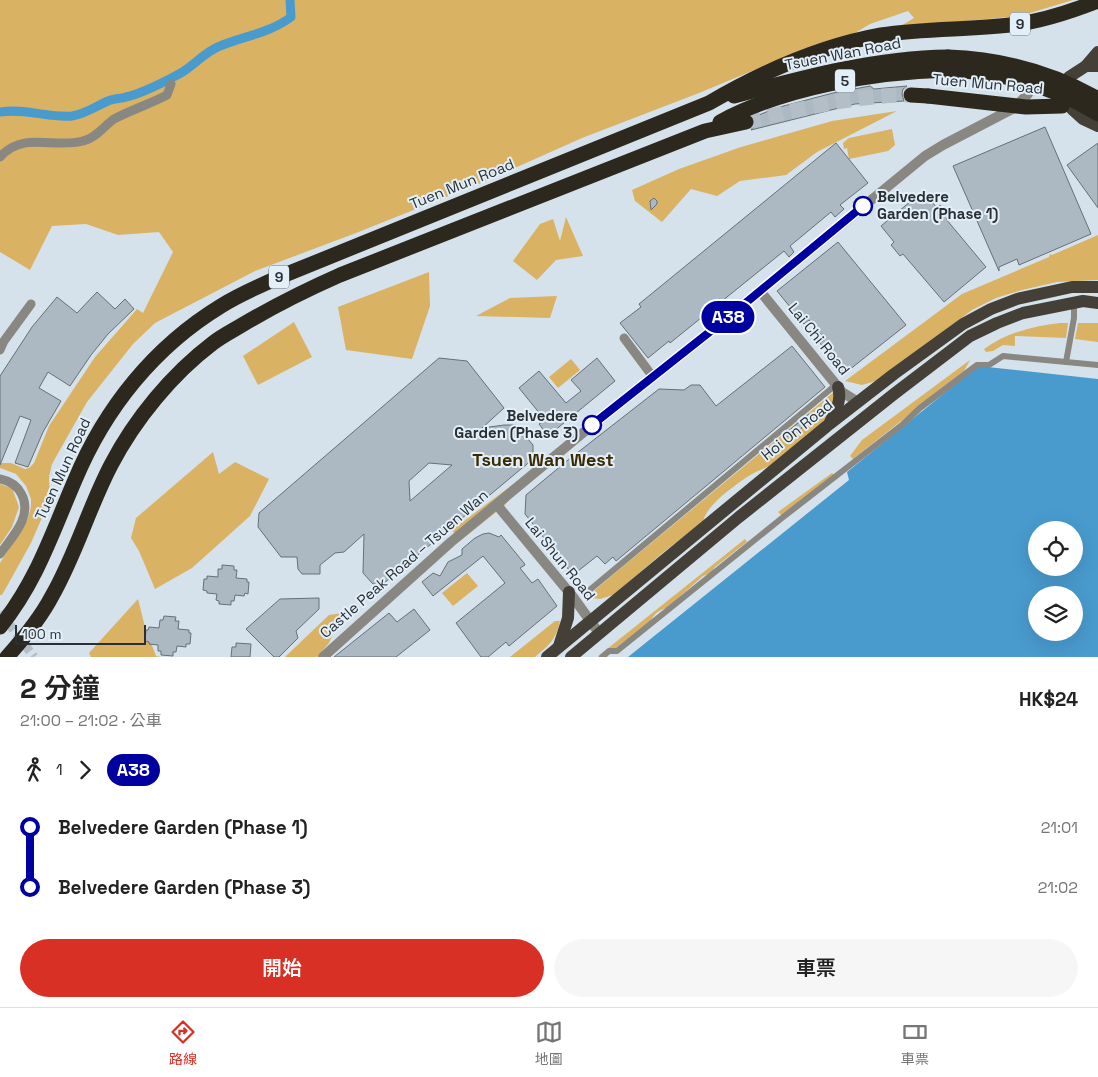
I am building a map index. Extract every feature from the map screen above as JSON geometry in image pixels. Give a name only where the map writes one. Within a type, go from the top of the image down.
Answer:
[{"type":"highway","name":"Tuen Mun Road","points":[[0,627],[36,574],[84,458],[106,418],[138,376],[182,333],[221,305],[274,279],[709,103],[771,70],[808,55],[847,43],[902,33],[1012,25],[1065,13],[1098,1]]},
{"type":"highway","name":"Tsuen Wan Road","points":[[709,103],[795,79],[869,63],[913,58],[948,63],[1033,84],[1066,96],[1098,123]]},
{"type":"highway","name":"Tsuen Wan Road","points":[[704,131],[745,109],[798,92],[836,83],[948,63],[990,61],[1035,71],[1064,82],[1098,99]]},
{"type":"highway","name":"Tuen Mun Road","points":[[910,95],[1026,107],[1067,104]]},
{"type":"highway","name":"9","points":[[7,657],[28,634],[52,597],[76,548],[112,465],[137,422],[194,359],[214,342],[289,298],[340,275],[704,131],[746,122]]},
{"type":"main road","points":[[1098,52],[1092,66],[1069,77],[1066,88],[1067,104],[1082,119],[1098,123]]},
{"type":"main road","name":"Hoi On Road","points":[[546,657],[827,426],[963,324],[1017,299],[1072,287],[1098,287]]},
{"type":"main road","points":[[570,657],[739,517],[970,336],[997,323],[1023,314],[1082,301],[1098,303]]},
{"type":"main road","points":[[827,426],[839,401],[835,388]]},
{"type":"main road","points":[[858,402],[870,402],[894,394]]},
{"type":"main road","points":[[559,646],[568,618],[569,592]]},
{"type":"street","points":[[0,157],[11,146],[28,142],[60,144],[86,140],[115,119],[167,95],[171,84]]},
{"type":"street","name":"Castle Peak Road – Tsuen Wan","points":[[323,657],[422,567],[497,504],[925,156],[1014,108],[1028,94]]},
{"type":"street","name":"Lai Chi Road","points":[[760,291],[835,388],[858,402]]},
{"type":"street","points":[[1066,362],[1074,318],[1074,303]]},
{"type":"street","points":[[0,350],[4,341],[31,304]]},
{"type":"street","points":[[624,338],[653,377]]},
{"type":"street","points":[[602,657],[609,651],[617,651],[976,365],[988,365],[1002,356],[1098,365]]},
{"type":"street","points":[[586,593],[835,388]]},
{"type":"street","points":[[0,479],[10,482],[18,488],[25,501],[22,520],[0,554]]},
{"type":"street","name":"Lai Shun Road","points":[[497,504],[569,592],[599,633]]},
{"type":"shaded area","points":[[0,0],[1073,0],[1020,16],[899,27],[914,18],[908,11],[870,24],[855,33],[805,49],[699,93],[582,138],[481,183],[255,271],[155,323],[133,344],[87,402],[52,464],[49,477],[50,499],[31,543],[2,595],[0,595],[0,563],[28,518],[31,499],[26,486],[16,474],[0,468],[0,463],[11,463],[25,469],[34,463],[49,426],[95,357],[137,309],[143,313],[173,252],[159,232],[118,235],[86,224],[52,226],[30,270],[0,252]]},
{"type":"shaded area","points":[[897,111],[817,152],[786,175],[740,181],[717,196],[691,189],[662,222],[635,201],[632,190],[679,169],[741,147],[832,121]]},
{"type":"shaded area","points":[[892,129],[895,145],[888,151],[849,159],[847,148],[844,149],[843,143],[849,138]]},
{"type":"shaded area","points":[[566,217],[583,256],[556,260],[537,280],[513,261],[540,224],[553,219],[560,241]]},
{"type":"shaded area","points":[[1098,235],[1098,280],[1057,282],[996,298],[972,310],[876,381],[862,385],[845,381],[962,294],[1049,257],[1050,254],[1052,255]]},
{"type":"shaded area","points":[[429,272],[430,306],[412,359],[346,350],[338,307]]},
{"type":"shaded area","points":[[557,296],[550,318],[476,316],[510,298]]},
{"type":"shaded area","points":[[294,322],[312,357],[258,385],[243,356]]},
{"type":"shaded area","points":[[1068,323],[1066,338],[1015,336],[1015,346],[1003,345],[993,351],[986,352],[984,349],[992,343],[1020,331]]},
{"type":"shaded area","points":[[1078,323],[1098,323],[1098,342],[1075,339]]},
{"type":"shaded area","points":[[571,359],[580,370],[558,388],[549,377]]},
{"type":"shaded area","points":[[970,360],[964,371],[853,459],[850,456],[862,440]]},
{"type":"shaded area","points":[[834,392],[832,409],[825,420],[796,447],[775,463],[750,475],[728,491],[709,509],[703,522],[613,595],[600,599],[591,598],[595,590]]},
{"type":"shaded area","points":[[213,452],[219,474],[235,462],[269,479],[250,516],[192,568],[155,589],[139,551],[131,538],[136,518]]},
{"type":"shaded area","points":[[832,473],[834,475],[782,516],[778,512]]},
{"type":"shaded area","points":[[0,484],[12,488],[19,507],[12,527],[0,545]]},
{"type":"shaded area","points":[[512,485],[513,495],[505,505],[460,541],[452,530]]},
{"type":"shaded area","points":[[745,539],[747,542],[715,567],[711,573],[703,576],[667,608],[658,612],[651,621],[616,648],[597,657]]},
{"type":"shaded area","points":[[467,573],[478,586],[453,606],[442,593]]},
{"type":"shaded area","points":[[138,599],[145,627],[156,656],[160,657],[91,657],[89,653]]},
{"type":"shaded area","points":[[342,613],[329,643],[317,657],[285,657],[329,615]]},
{"type":"shaded area","points":[[555,621],[560,621],[554,638],[535,657],[510,657]]},
{"type":"water","points":[[978,366],[1098,379],[1098,657],[628,657],[849,480],[847,472]]},
{"type":"building","points":[[870,86],[874,89],[907,86],[903,89],[902,94],[904,101],[855,104],[751,130],[755,124],[754,117],[776,108],[833,93]]},
{"type":"building","points":[[1045,127],[1091,234],[1019,265],[1017,259],[999,267],[999,271],[953,166]]},
{"type":"building","points":[[836,143],[868,183],[840,205],[844,209],[835,217],[831,212],[790,246],[794,252],[789,257],[784,251],[670,343],[669,341],[648,358],[620,323],[641,307],[639,304]]},
{"type":"building","points":[[1098,143],[1098,208],[1067,165]]},
{"type":"building","points":[[923,191],[937,208],[940,205],[949,216],[946,219],[986,267],[944,302],[903,254],[900,256],[891,245],[894,242],[881,226]]},
{"type":"building","points":[[654,198],[657,204],[651,210],[650,201]]},
{"type":"building","points":[[838,242],[906,325],[844,374],[820,343],[825,339],[809,320],[804,324],[777,291]]},
{"type":"building","points":[[97,292],[115,309],[125,299],[134,309],[108,334],[70,386],[48,372],[39,388],[61,401],[43,432],[28,467],[15,463],[31,420],[20,416],[0,465],[0,376],[32,327],[57,297],[77,313]]},
{"type":"building","points":[[792,346],[825,387],[616,561],[613,557],[605,564],[597,556],[573,575],[525,514],[526,495],[659,389],[684,390],[691,385],[700,385],[716,406]]},
{"type":"building","points":[[439,358],[467,361],[504,408],[482,428],[516,425],[533,445],[533,459],[383,584],[373,584],[363,573],[364,534],[344,552],[335,553],[320,565],[320,574],[302,574],[298,569],[297,557],[281,557],[258,527],[259,513]],"holes":[[[429,463],[452,465],[410,501],[409,481]]]},
{"type":"building","points":[[597,358],[615,381],[548,436],[539,424],[545,420],[519,388],[539,371],[566,403],[581,391],[571,380]]},
{"type":"building","points":[[809,414],[810,416],[800,430],[783,439],[781,437]]},
{"type":"building","points":[[489,533],[499,537],[501,535],[524,563],[525,565],[520,568],[532,583],[538,579],[557,606],[509,646],[506,642],[488,657],[481,657],[456,623],[505,583],[483,556],[433,596],[422,582],[433,573],[440,576],[448,562],[462,555],[462,549],[475,538]]},
{"type":"building","points":[[222,565],[234,566],[234,570],[237,570],[236,578],[247,579],[247,582],[249,582],[248,594],[245,593],[244,596],[235,595],[231,605],[219,604],[219,601],[216,600],[217,594],[207,593],[207,591],[203,590],[204,579],[207,579],[207,576],[218,577],[218,569],[222,569]]},
{"type":"building","points":[[319,598],[319,609],[296,631],[298,638],[279,657],[274,657],[246,629],[280,599]]},
{"type":"building","points":[[414,609],[430,630],[396,657],[334,657],[389,613],[397,622]]},
{"type":"building","points":[[164,616],[176,617],[175,621],[179,621],[178,629],[189,630],[189,633],[191,633],[190,644],[186,644],[186,647],[177,646],[173,656],[161,655],[161,651],[158,651],[158,645],[149,644],[149,642],[145,641],[146,630],[149,627],[159,628],[160,620],[163,620]]},
{"type":"building","points":[[236,643],[251,644],[250,657],[231,657],[232,647],[236,647]]},
{"type":"waterway","points":[[0,112],[18,111],[54,116],[72,116],[86,112],[110,100],[138,93],[179,74],[214,49],[266,31],[283,22],[291,17],[290,0]]},
{"type":"tunnel","points":[[746,122],[848,100],[911,95]]},
{"type":"tunnel","points":[[0,612],[34,657]]},
{"type":"bus line","name":"A38","points":[[592,425],[731,315],[863,206]]},
{"type":"place","name":"Belvedere Garden (Phase 1)","points":[[863,206]]},
{"type":"place","name":"Belvedere Garden (Phase 3)","points":[[592,425]]},
{"type":"district","name":"Tsuen Wan West","points":[[543,460]]}]
